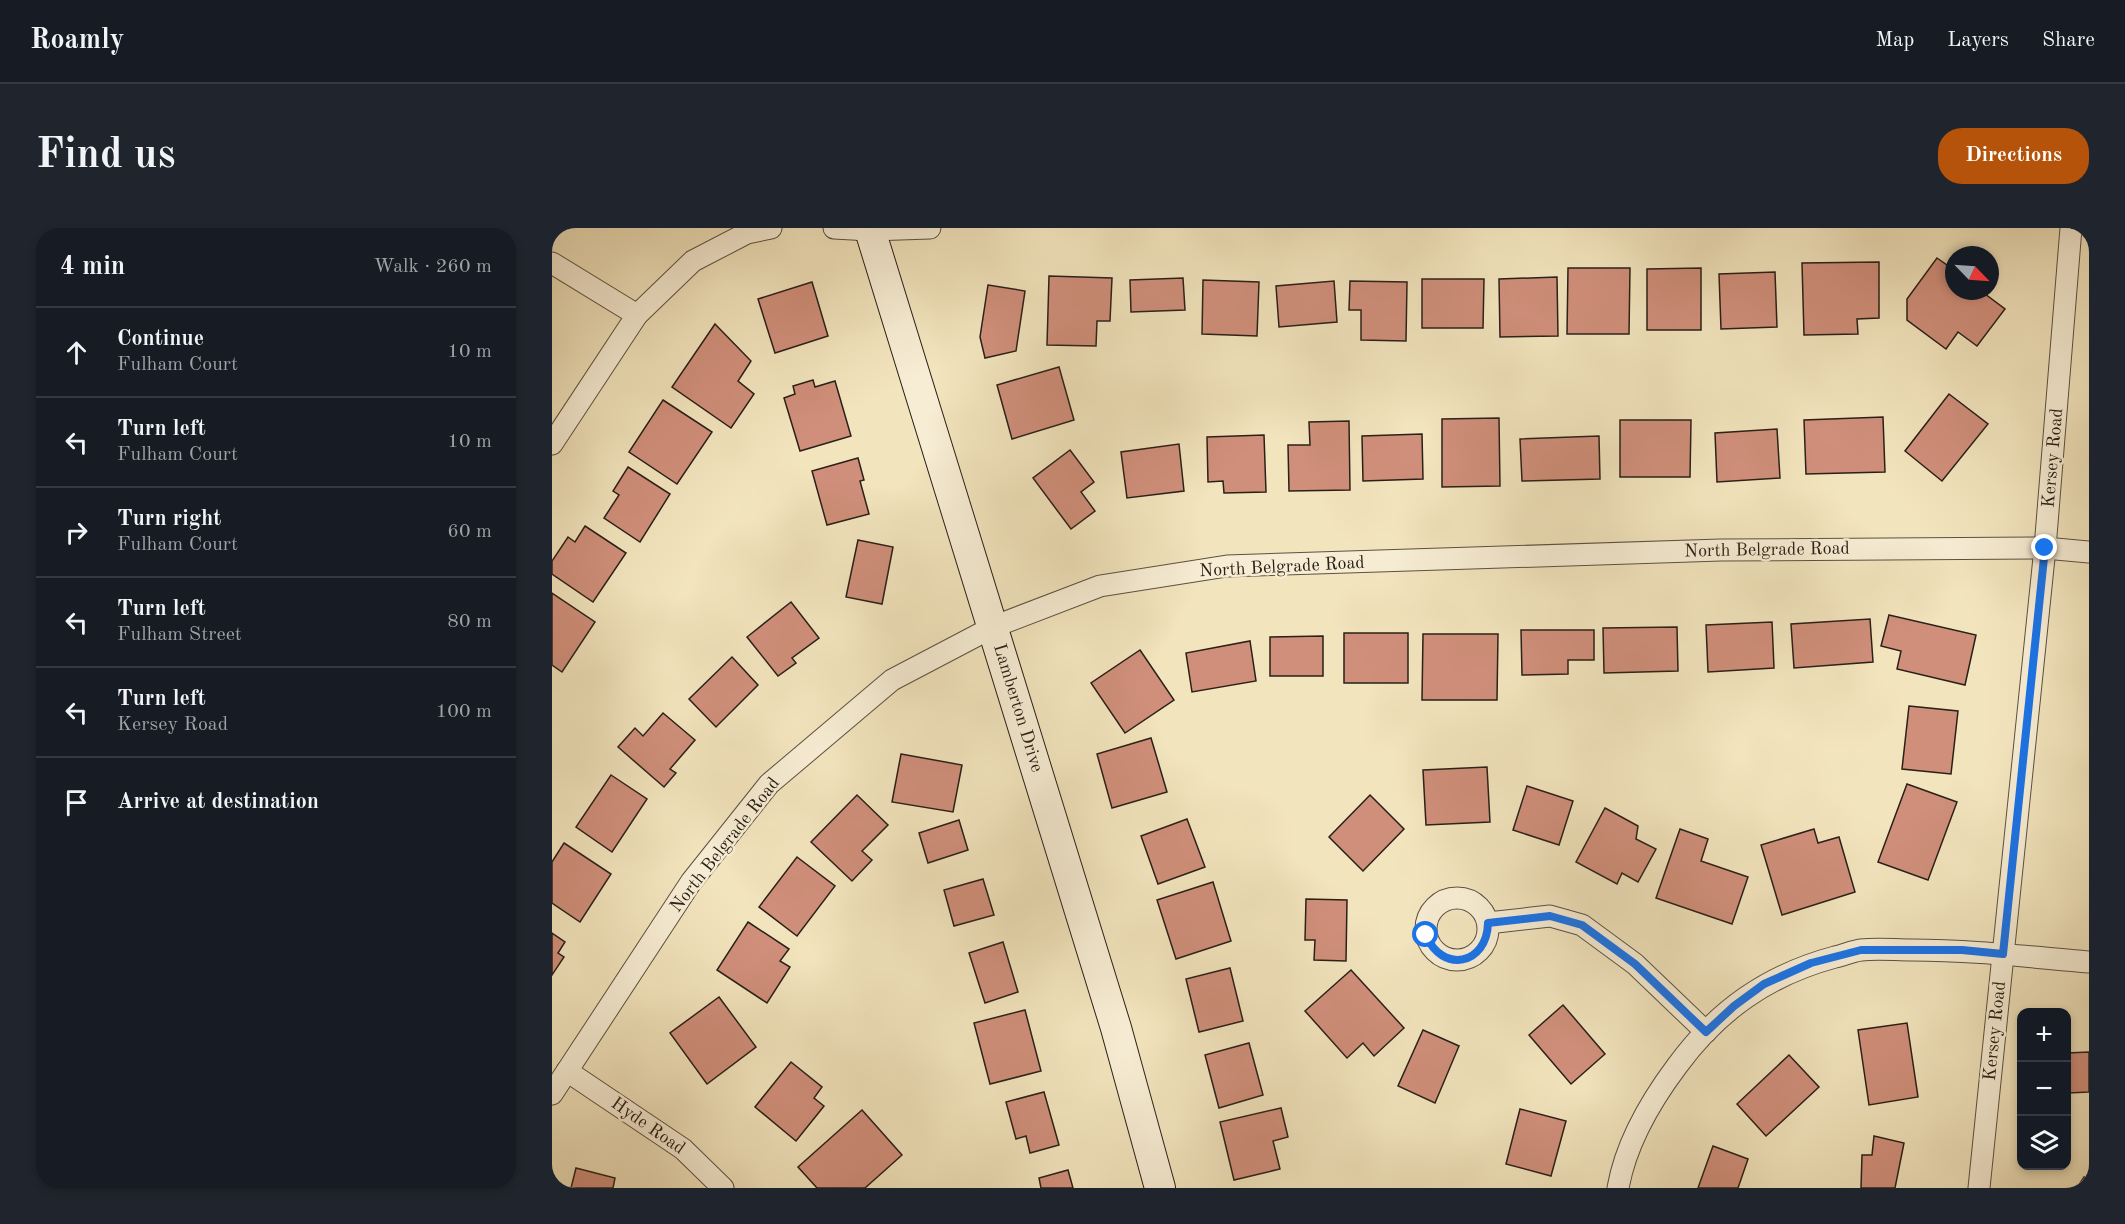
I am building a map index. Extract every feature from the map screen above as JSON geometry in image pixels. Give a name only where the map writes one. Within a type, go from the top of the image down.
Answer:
[{"type":"street","points":[[552,444],[638,315],[693,261],[747,233],[771,228]]},
{"type":"street","points":[[834,228],[930,228]]},
{"type":"street","name":"Kersey Road","points":[[1979,1188],[2045,548],[2071,228]]},
{"type":"street","name":"Lamberton Drive","points":[[869,229],[1116,1028],[1160,1188]]},
{"type":"street","points":[[552,263],[638,315]]},
{"type":"street","name":"North Belgrade Road","points":[[552,1094],[691,882],[769,784],[892,680],[993,627],[1100,586],[1227,566],[1721,550],[2045,548],[2089,552]]},
{"type":"street","points":[[1488,923],[1550,916],[1582,925],[1635,964],[1706,1032]]},
{"type":"street","points":[[1618,1188],[1634,1134],[1658,1092],[1682,1059],[1706,1032],[1734,1006],[1764,984],[1811,963],[1861,950],[1962,950],[2089,962]]},
{"type":"street","name":"Hyde Road","points":[[567,1071],[683,1149],[723,1188]]},
{"type":"building","points":[[1937,258],[1945,264],[1945,300],[1993,300],[2005,309],[1977,346],[1958,332],[1946,349],[1907,320],[1907,299]]},
{"type":"building","points":[[1879,262],[1879,318],[1857,319],[1858,334],[1804,335],[1802,263]]},
{"type":"building","points":[[1568,268],[1630,268],[1629,334],[1567,334]]},
{"type":"building","points":[[1701,268],[1701,330],[1647,330],[1647,269]]},
{"type":"building","points":[[1775,272],[1777,327],[1721,329],[1719,274]]},
{"type":"building","points":[[1049,276],[1112,278],[1110,321],[1097,321],[1096,346],[1047,345]]},
{"type":"building","points":[[1557,277],[1558,336],[1500,337],[1499,279]]},
{"type":"building","points":[[1183,278],[1185,310],[1131,312],[1130,280]]},
{"type":"building","points":[[1422,279],[1484,279],[1483,328],[1422,328]]},
{"type":"building","points":[[1203,280],[1259,282],[1257,336],[1202,334]]},
{"type":"building","points":[[1334,281],[1337,322],[1279,327],[1276,286]]},
{"type":"building","points":[[1350,281],[1407,282],[1406,341],[1361,340],[1361,310],[1349,310]]},
{"type":"building","points":[[812,282],[828,336],[775,353],[758,299]]},
{"type":"building","points":[[988,285],[1025,291],[1016,351],[985,358],[980,337]]},
{"type":"building","points":[[715,324],[751,361],[738,381],[754,394],[731,428],[672,387]]},
{"type":"building","points":[[1059,367],[1074,420],[1012,439],[997,385]]},
{"type":"building","points":[[813,380],[815,387],[835,381],[851,436],[800,451],[784,398],[795,394],[793,386]]},
{"type":"building","points":[[1949,394],[1988,424],[1942,481],[1905,451]]},
{"type":"building","points":[[663,400],[712,432],[677,484],[629,452]]},
{"type":"building","points":[[1883,417],[1885,472],[1806,474],[1804,420]]},
{"type":"building","points":[[1499,418],[1500,486],[1442,487],[1442,419]]},
{"type":"building","points":[[1620,420],[1691,420],[1690,477],[1620,477]]},
{"type":"building","points":[[1349,421],[1350,490],[1289,491],[1288,445],[1310,445],[1309,422]]},
{"type":"building","points":[[1777,429],[1780,478],[1717,482],[1715,433]]},
{"type":"building","points":[[1422,434],[1423,479],[1363,481],[1362,436]]},
{"type":"building","points":[[1264,435],[1266,492],[1224,493],[1223,481],[1208,482],[1207,437]]},
{"type":"building","points":[[1599,436],[1600,479],[1522,481],[1520,439]]},
{"type":"building","points":[[1179,444],[1184,491],[1127,498],[1121,452]]},
{"type":"building","points":[[1070,450],[1094,482],[1081,492],[1095,511],[1071,529],[1033,478]]},
{"type":"building","points":[[858,458],[864,480],[860,481],[869,514],[827,525],[812,471]]},
{"type":"building","points":[[628,467],[670,494],[640,542],[604,518],[619,495],[613,491]]},
{"type":"building","points":[[585,526],[626,553],[593,602],[552,574],[552,561],[568,537],[575,542]]},
{"type":"building","points":[[858,540],[893,547],[882,604],[846,597]]},
{"type":"building","points":[[552,593],[595,622],[562,672],[552,665]]},
{"type":"building","points":[[791,602],[819,638],[792,658],[796,663],[778,676],[747,637]]},
{"type":"building","points":[[1889,615],[1976,635],[1965,685],[1897,669],[1901,651],[1881,646]]},
{"type":"building","points":[[1870,619],[1873,662],[1794,668],[1791,624]]},
{"type":"building","points":[[1772,622],[1774,668],[1708,672],[1706,625]]},
{"type":"building","points":[[1677,627],[1678,671],[1604,673],[1603,628]]},
{"type":"building","points":[[1521,630],[1594,630],[1594,660],[1568,660],[1568,674],[1522,675]]},
{"type":"building","points":[[1344,633],[1408,633],[1408,683],[1344,683]]},
{"type":"building","points":[[1423,634],[1498,634],[1497,700],[1422,700]]},
{"type":"building","points":[[1323,636],[1323,676],[1270,676],[1270,637]]},
{"type":"building","points":[[1250,641],[1256,681],[1192,692],[1186,653]]},
{"type":"building","points":[[1140,650],[1174,700],[1125,733],[1091,683]]},
{"type":"building","points":[[732,657],[758,685],[716,727],[689,699]]},
{"type":"building","points":[[1909,706],[1958,711],[1951,774],[1902,769]]},
{"type":"building","points":[[663,713],[695,740],[670,769],[676,773],[664,787],[618,747],[635,728],[643,736]]},
{"type":"building","points":[[1151,738],[1167,792],[1112,808],[1097,754]]},
{"type":"building","points":[[901,754],[962,765],[953,812],[892,802]]},
{"type":"building","points":[[1487,767],[1490,822],[1426,825],[1423,770]]},
{"type":"building","points":[[611,775],[647,799],[612,852],[576,827]]},
{"type":"building","points":[[1907,784],[1957,802],[1928,880],[1878,862]]},
{"type":"building","points":[[1527,786],[1573,801],[1559,845],[1513,830]]},
{"type":"building","points":[[857,795],[888,825],[862,851],[872,860],[852,881],[811,842]]},
{"type":"building","points":[[1370,795],[1404,829],[1363,871],[1329,837]]},
{"type":"building","points":[[1605,808],[1638,826],[1636,839],[1656,849],[1638,882],[1622,873],[1617,884],[1576,862]]},
{"type":"building","points":[[1187,819],[1205,867],[1158,884],[1141,836]]},
{"type":"building","points":[[959,820],[968,850],[928,863],[919,833]]},
{"type":"building","points":[[1680,829],[1708,839],[1701,861],[1748,877],[1732,924],[1656,898]]},
{"type":"building","points":[[1814,829],[1818,843],[1839,837],[1855,892],[1782,915],[1761,845]]},
{"type":"building","points":[[564,843],[611,874],[580,922],[552,903],[552,862]]},
{"type":"building","points":[[797,857],[835,886],[797,936],[759,907]]},
{"type":"building","points":[[983,879],[994,915],[954,926],[944,890]]},
{"type":"building","points":[[1213,882],[1231,941],[1176,959],[1157,900]]},
{"type":"building","points":[[1306,899],[1347,900],[1346,961],[1314,960],[1315,940],[1305,940]]},
{"type":"building","points":[[748,922],[789,949],[780,961],[790,967],[767,1003],[717,970]]},
{"type":"building","points":[[552,933],[565,942],[558,953],[564,957],[552,975]]},
{"type":"building","points":[[1003,942],[1018,992],[985,1003],[969,953]]},
{"type":"building","points":[[1230,968],[1243,1021],[1199,1032],[1186,979]]},
{"type":"building","points":[[1351,970],[1404,1028],[1374,1056],[1363,1043],[1347,1058],[1305,1011]]},
{"type":"building","points":[[719,997],[756,1047],[707,1084],[670,1033]]},
{"type":"building","points":[[1563,1005],[1605,1054],[1571,1084],[1529,1035]]},
{"type":"building","points":[[1025,1010],[1041,1071],[990,1084],[974,1023]]},
{"type":"building","points":[[1907,1023],[1918,1097],[1869,1105],[1858,1030]]},
{"type":"building","points":[[1423,1030],[1459,1046],[1435,1103],[1398,1086]]},
{"type":"building","points":[[1249,1043],[1263,1095],[1219,1108],[1205,1055]]},
{"type":"building","points":[[2089,1052],[2089,1092],[2071,1093],[2071,1053]]},
{"type":"building","points":[[1789,1055],[1819,1087],[1766,1136],[1737,1104]]},
{"type":"building","points":[[791,1062],[822,1087],[814,1098],[824,1106],[796,1141],[755,1107]]},
{"type":"building","points":[[1044,1092],[1059,1145],[1030,1153],[1026,1136],[1016,1139],[1006,1102]]},
{"type":"building","points":[[1281,1108],[1288,1137],[1273,1141],[1280,1169],[1234,1180],[1220,1122]]},
{"type":"building","points":[[1520,1109],[1566,1121],[1551,1176],[1506,1164]]},
{"type":"building","points":[[862,1110],[902,1155],[865,1188],[817,1188],[798,1167]]},
{"type":"building","points":[[1874,1136],[1904,1143],[1895,1188],[1861,1188],[1862,1155],[1872,1155]]},
{"type":"building","points":[[1713,1146],[1748,1159],[1738,1188],[1698,1188]]},
{"type":"building","points":[[576,1168],[615,1178],[613,1188],[571,1188]]},
{"type":"building","points":[[1068,1170],[1073,1188],[1041,1188],[1039,1178]]},
{"type":"building","points":[[2084,1177],[2089,1180],[2089,1188],[2077,1188]]},
{"type":"route","points":[[1426,935],[1431,946],[1439,955],[1450,960],[1463,960],[1474,955],[1483,947],[1488,923],[1550,916],[1582,925],[1635,964],[1706,1032],[1734,1006],[1764,984],[1811,963],[1861,950],[1962,950],[2003,954],[2045,548]]}]
